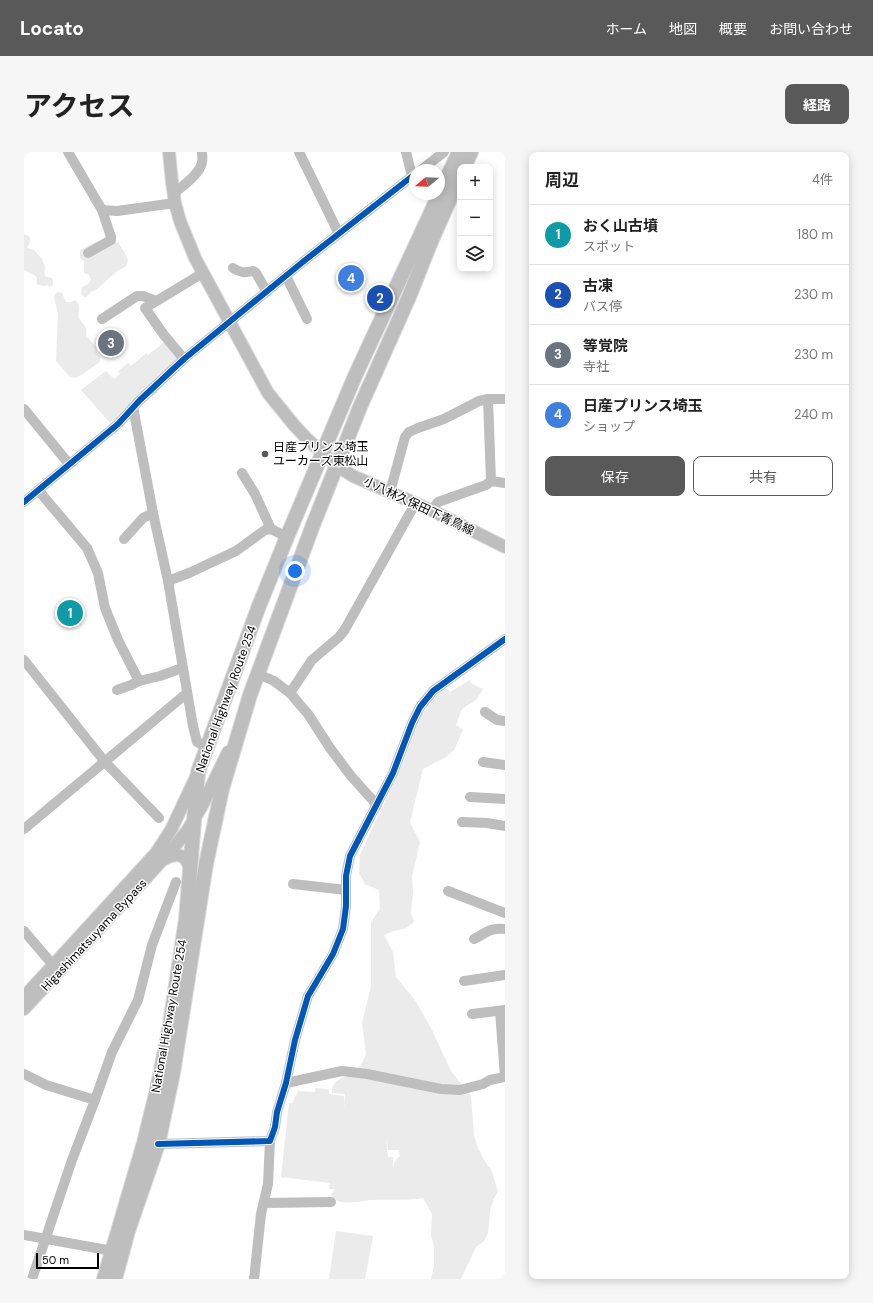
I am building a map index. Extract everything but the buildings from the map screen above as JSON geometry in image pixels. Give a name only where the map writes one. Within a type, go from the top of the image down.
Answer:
[{"type":"highway","name":"National Highway Route 254","points":[[462,152],[464,164]]},
{"type":"highway","name":"National Highway Route 254","points":[[115,1279],[117,1252],[157,1090],[170,1025],[186,919],[198,772],[259,606],[355,376],[387,305],[462,152]]},
{"type":"highway","name":"National Highway Route 254","points":[[104,1279],[128,1231],[158,1144],[173,1073],[206,864],[222,789],[250,695],[313,525],[360,407],[409,297],[457,183]]},
{"type":"main road","name":"小八林久保田下青鳥線","points":[[170,152],[172,182],[175,198],[188,242],[203,273],[268,393],[294,425],[322,454],[353,476],[432,511],[505,547]]},
{"type":"main road","points":[[159,856],[177,844],[194,821],[224,761],[250,695]]},
{"type":"main road","points":[[159,856],[198,772]]},
{"type":"main road","points":[[177,844],[192,848],[199,852],[204,858],[206,864]]},
{"type":"main road","points":[[159,856],[177,855],[183,857],[188,861],[190,870]]},
{"type":"main road","name":"Higashimatsuyama Bypass","points":[[24,997],[159,856]]},
{"type":"main road","name":"Higashimatsuyama Bypass","points":[[24,1010],[159,856]]},
{"type":"street","points":[[68,152],[102,210],[111,240],[88,253]]},
{"type":"street","points":[[102,210],[117,211],[175,198],[201,167],[202,152]]},
{"type":"street","points":[[299,152],[339,234]]},
{"type":"street","points":[[406,152],[410,164]]},
{"type":"street","points":[[429,164],[444,152]]},
{"type":"street","points":[[24,502],[118,424],[133,407],[184,359],[409,179]]},
{"type":"street","points":[[233,268],[241,273],[256,272],[267,292]]},
{"type":"street","points":[[184,359],[164,335],[145,308],[203,273]]},
{"type":"street","points":[[286,276],[307,318]]},
{"type":"street","points":[[102,318],[137,296],[144,296],[156,301]]},
{"type":"street","points":[[390,492],[405,437],[409,432],[444,419],[479,401],[488,399],[505,399]]},
{"type":"street","points":[[488,399],[491,481]]},
{"type":"street","points":[[133,407],[153,513],[168,581],[182,668],[197,742],[207,747]]},
{"type":"street","points":[[24,409],[70,464]]},
{"type":"street","points":[[242,473],[255,494],[271,529],[287,537]]},
{"type":"street","points":[[432,511],[438,502],[486,485],[491,481],[505,483]]},
{"type":"street","points":[[38,490],[87,548],[98,573],[105,608],[118,640],[138,681]]},
{"type":"street","points":[[290,693],[312,660],[344,631],[415,504]]},
{"type":"street","points":[[124,539],[142,518],[153,513]]},
{"type":"street","points":[[168,581],[189,574],[236,551],[260,533],[271,529]]},
{"type":"street","points":[[254,1279],[261,1214],[268,1184],[270,1141],[286,1083],[295,1040],[308,996],[333,954],[343,929],[346,906],[346,876],[350,856],[393,773],[412,723],[424,702],[433,691],[505,639]]},
{"type":"street","points":[[24,660],[105,762],[159,818]]},
{"type":"street","points":[[117,690],[131,686],[138,681],[160,676],[182,668]]},
{"type":"street","points":[[258,674],[274,681],[290,693],[308,714],[330,748],[351,776],[377,805]]},
{"type":"street","points":[[24,829],[187,693]]},
{"type":"street","points":[[485,712],[497,720],[505,721]]},
{"type":"street","points":[[483,762],[505,765]]},
{"type":"street","points":[[470,797],[505,799]]},
{"type":"street","points":[[462,822],[486,823],[505,826]]},
{"type":"street","points":[[32,1279],[72,1160],[112,1052],[138,1000],[152,945],[176,882]]},
{"type":"street","points":[[293,884],[346,890]]},
{"type":"street","points":[[448,891],[505,913]]},
{"type":"street","points":[[474,939],[493,928],[505,929]]},
{"type":"street","points":[[24,931],[53,965]]},
{"type":"street","points":[[464,981],[505,975]]},
{"type":"street","points":[[286,1083],[342,1071],[367,1074],[441,1089],[460,1090],[483,1084],[490,1080],[505,1077],[503,1010],[472,1014]]},
{"type":"street","points":[[24,1074],[46,1085],[95,1100]]},
{"type":"street","points":[[158,1144],[270,1141]]},
{"type":"street","points":[[264,1203],[331,1202]]},
{"type":"street","points":[[24,1235],[117,1252]]},
{"type":"shaded area","points":[[24,234],[29,236],[30,239],[27,248],[34,250],[42,259],[45,267],[44,273],[46,277],[52,278],[53,285],[49,287],[48,285],[43,286],[37,284],[37,278],[24,270]]},
{"type":"shaded area","points":[[104,238],[109,247],[114,242],[118,243],[125,253],[128,261],[126,266],[116,272],[86,297],[81,295],[82,287],[88,284],[91,280],[89,275],[84,273],[84,261],[80,258],[80,250]]},
{"type":"shaded area","points":[[58,292],[62,293],[66,302],[75,300],[79,305],[79,319],[85,326],[86,335],[96,347],[97,353],[100,357],[100,362],[75,378],[70,377],[56,361],[58,314],[54,297]]},
{"type":"shaded area","points":[[167,340],[180,357],[140,394],[111,424],[81,390],[106,371],[114,379],[120,374],[118,371],[128,363],[131,366],[146,353],[148,355]]},
{"type":"shaded area","points":[[470,680],[472,684],[483,689],[477,699],[462,709],[456,725],[463,730],[454,750],[446,757],[423,769],[410,822],[420,842],[412,876],[413,892],[411,913],[414,922],[404,929],[384,935],[393,952],[396,977],[415,1000],[431,1028],[451,1071],[471,1096],[474,1135],[478,1148],[487,1165],[491,1168],[498,1192],[494,1198],[490,1211],[488,1233],[484,1241],[476,1247],[461,1279],[431,1279],[434,1266],[434,1247],[431,1235],[432,1214],[423,1198],[343,1202],[334,1199],[331,1195],[335,1189],[329,1189],[330,1183],[281,1177],[289,1103],[292,1103],[298,1091],[315,1092],[315,1088],[329,1089],[329,1094],[344,1096],[344,1108],[345,1094],[332,1093],[332,1088],[338,1080],[354,1075],[366,1054],[362,1023],[371,986],[371,922],[380,909],[379,890],[365,884],[359,873],[360,855],[403,763],[418,719],[441,690],[446,688],[450,692]],"holes":[[[386,1137],[388,1150],[398,1150],[400,1156],[395,1161],[393,1168],[393,1157],[388,1157]]]},
{"type":"shaded area","points":[[336,1231],[373,1236],[365,1279],[329,1279]]},
{"type":"cycle path","points":[[24,502],[118,424],[140,400],[184,359],[304,261],[409,179]]},
{"type":"cycle path","points":[[158,1144],[270,1141],[286,1083],[295,1040],[308,996],[333,954],[343,929],[346,906],[346,876],[350,856],[393,773],[412,723],[420,707],[433,691],[505,639]]},
{"type":"place","name":"日産プリンス埼玉","points":[[351,278]]},
{"type":"place","name":"古凍","points":[[380,298]]},
{"type":"place","name":"等覚院","points":[[111,343]]},
{"type":"place","name":"日産プリンス埼玉 ユーカーズ東松山","points":[[265,454]]},
{"type":"place","name":"おく山古墳","points":[[70,613]]}]
